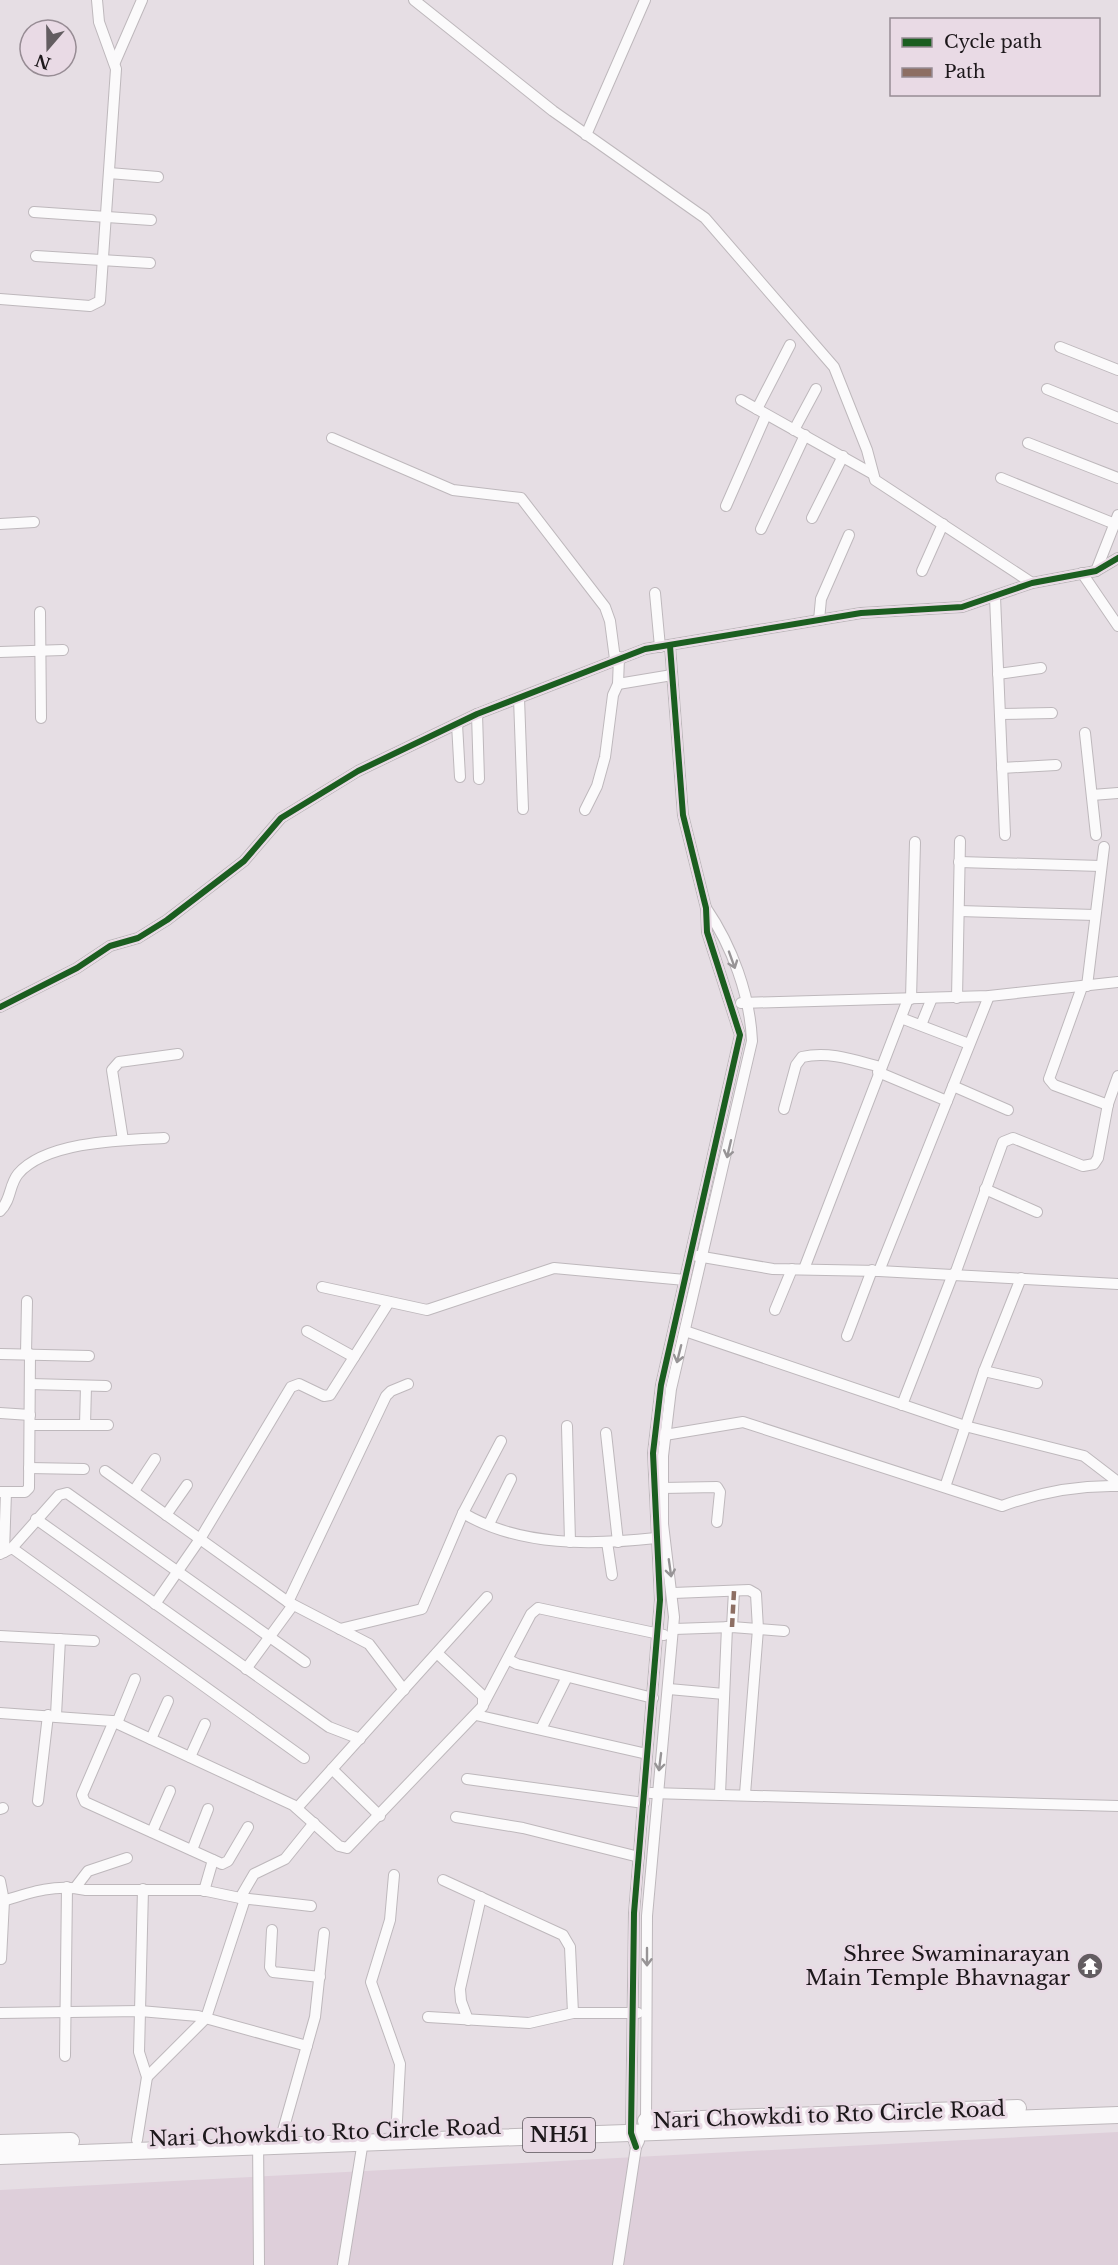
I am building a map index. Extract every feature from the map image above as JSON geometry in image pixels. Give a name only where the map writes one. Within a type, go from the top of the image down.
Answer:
[{"type":"highway","name":"Nari Chowkdi to Rto Circle Road","points":[[0,2143],[258,2140],[282,2134],[397,2135],[638,2131],[832,2113],[1118,2106]]},
{"type":"highway","name":"NH51","points":[[638,2131],[1118,2115]]},
{"type":"highway","name":"NH51","points":[[0,2156],[258,2140],[363,2141],[397,2135]]},
{"type":"street","points":[[97,0],[99,22],[115,62]]},
{"type":"street","points":[[0,299],[96,306],[101,298],[115,62],[142,0]]},
{"type":"street","points":[[414,0],[586,135],[705,218],[834,367],[867,450],[875,480],[1032,583]]},
{"type":"street","points":[[586,135],[645,0]]},
{"type":"street","points":[[109,173],[158,177]]},
{"type":"street","points":[[34,212],[151,220]]},
{"type":"street","points":[[36,256],[150,263]]},
{"type":"street","points":[[726,506],[761,412],[790,345]]},
{"type":"street","points":[[1060,347],[1118,370]]},
{"type":"street","points":[[794,430],[816,389]]},
{"type":"street","points":[[1047,389],[1118,418]]},
{"type":"street","points":[[741,400],[873,474]]},
{"type":"street","points":[[760,530],[805,435]]},
{"type":"street","points":[[332,438],[453,490],[522,498],[605,607],[617,658],[618,684],[613,695],[605,757],[597,786],[585,810]]},
{"type":"street","points":[[1028,443],[1118,478]]},
{"type":"street","points":[[812,518],[843,456]]},
{"type":"street","points":[[1001,478],[1116,519],[1096,570]]},
{"type":"street","points":[[0,524],[34,522]]},
{"type":"street","points":[[922,571],[943,524]]},
{"type":"street","points":[[819,620],[821,599],[849,535]]},
{"type":"street","points":[[0,1007],[77,968],[110,946],[138,939],[167,920],[244,861],[281,818],[358,771],[477,714],[617,658],[665,646],[861,613],[962,607],[1032,583],[1096,570],[1118,558]]},
{"type":"street","points":[[1082,573],[1118,626]]},
{"type":"street","points":[[638,2131],[633,2013],[633,1920],[658,1633],[660,1392],[740,1030],[707,932],[706,908],[683,815],[672,675],[655,593]]},
{"type":"street","points":[[994,597],[1005,835]]},
{"type":"street","points":[[40,612],[41,718]]},
{"type":"street","points":[[0,652],[63,650]]},
{"type":"street","points":[[998,674],[1041,668]]},
{"type":"street","points":[[618,684],[672,675]]},
{"type":"street","points":[[519,698],[523,809]]},
{"type":"street","points":[[1000,714],[1052,713]]},
{"type":"street","points":[[477,714],[479,779]]},
{"type":"street","points":[[457,724],[460,777]]},
{"type":"street","points":[[1085,733],[1096,835]]},
{"type":"street","points":[[1002,768],[1056,765]]},
{"type":"street","points":[[1092,795],[1118,792]]},
{"type":"street","points":[[957,998],[960,841]]},
{"type":"street","points":[[804,1269],[879,1070],[910,999],[915,842]]},
{"type":"street","points":[[1104,847],[1084,986],[1049,1079],[1054,1085],[1108,1105]]},
{"type":"street","points":[[960,862],[1101,866]]},
{"type":"street","points":[[618,2265],[638,2131],[647,2012],[647,1916],[674,1633],[673,1593],[659,1533],[663,1488],[660,1436],[751,1054],[752,1030],[748,1002],[722,932],[706,908]]},
{"type":"street","points":[[958,911],[1095,915]]},
{"type":"street","points":[[732,1006],[748,1002],[957,998],[1118,982]]},
{"type":"street","points":[[847,1336],[989,996]]},
{"type":"street","points":[[921,1025],[932,998]]},
{"type":"street","points":[[901,1018],[969,1044]]},
{"type":"street","points":[[123,1140],[114,1065],[119,1062],[178,1054]]},
{"type":"street","points":[[784,1109],[796,1065],[802,1057],[838,1056],[879,1070],[947,1101]]},
{"type":"street","points":[[902,1405],[1003,1142],[1010,1138],[1083,1166],[1094,1164],[1098,1158],[1108,1105],[1118,1076]]},
{"type":"street","points":[[953,1086],[1008,1110]]},
{"type":"street","points":[[0,1211],[7,1203],[18,1174],[39,1158],[55,1152],[123,1140],[164,1138]]},
{"type":"street","points":[[985,1189],[1037,1212]]},
{"type":"street","points":[[690,1255],[792,1269],[954,1274],[1118,1284]]},
{"type":"street","points":[[322,1287],[418,1309],[434,1309],[554,1268],[685,1280]]},
{"type":"street","points":[[775,1310],[792,1269]]},
{"type":"street","points":[[945,1488],[984,1371],[1021,1278]]},
{"type":"street","points":[[5,1551],[3,1492],[28,1490],[30,1384],[27,1301]]},
{"type":"street","points":[[155,1604],[200,1539],[291,1387],[299,1384],[324,1396],[330,1395],[389,1302]]},
{"type":"street","points":[[308,1331],[354,1357]]},
{"type":"street","points":[[685,1331],[781,1361],[965,1426],[1084,1456],[1118,1484]]},
{"type":"street","points":[[0,1354],[89,1356]]},
{"type":"street","points":[[984,1371],[1037,1383]]},
{"type":"street","points":[[30,1384],[106,1386]]},
{"type":"street","points":[[246,1669],[270,1638],[290,1604],[386,1396],[391,1391],[408,1384]]},
{"type":"street","points":[[85,1425],[86,1386]]},
{"type":"street","points":[[0,1413],[30,1420],[108,1425]]},
{"type":"street","points":[[660,1436],[743,1422],[1002,1506],[1030,1496],[1084,1485],[1118,1484]]},
{"type":"street","points":[[567,1426],[570,1542]]},
{"type":"street","points":[[606,1434],[613,1542],[612,1575]]},
{"type":"street","points":[[340,1629],[422,1609],[463,1513],[501,1441]]},
{"type":"street","points":[[134,1491],[155,1459]]},
{"type":"street","points":[[29,1468],[84,1469]]},
{"type":"street","points":[[105,1471],[290,1604],[373,1646],[404,1690]]},
{"type":"street","points":[[489,1524],[511,1479]]},
{"type":"street","points":[[166,1515],[187,1485]]},
{"type":"street","points":[[663,1488],[717,1487],[720,1492],[717,1522]]},
{"type":"street","points":[[5,1551],[59,1495],[67,1493],[305,1662]]},
{"type":"street","points":[[463,1513],[533,1538],[570,1542],[613,1542],[659,1533]]},
{"type":"street","points":[[36,1519],[329,1727],[360,1738]]},
{"type":"street","points":[[5,1551],[304,1758]]},
{"type":"street","points":[[673,1593],[749,1590],[756,1594],[758,1629],[745,1794]]},
{"type":"street","points":[[720,1794],[724,1694],[734,1591]]},
{"type":"street","points":[[297,1808],[487,1598]]},
{"type":"street","points":[[0,1713],[52,1715],[115,1722],[297,1808],[339,1846],[347,1848],[476,1715],[509,1659],[531,1614],[538,1608],[658,1633],[729,1627],[784,1631]]},
{"type":"street","points":[[0,1636],[94,1641]]},
{"type":"street","points":[[38,1801],[52,1715],[60,1639]]},
{"type":"street","points":[[437,1653],[483,1696],[484,1703]]},
{"type":"street","points":[[509,1659],[517,1664],[653,1698]]},
{"type":"street","points":[[541,1729],[567,1677]]},
{"type":"street","points":[[135,1679],[82,1795],[83,1801],[222,1863],[228,1861],[248,1827]]},
{"type":"street","points":[[669,1689],[724,1694]]},
{"type":"street","points":[[151,1739],[168,1701]]},
{"type":"street","points":[[476,1715],[647,1754]]},
{"type":"street","points":[[190,1757],[205,1724]]},
{"type":"street","points":[[332,1769],[380,1816]]},
{"type":"street","points":[[468,1779],[644,1798],[657,1794],[745,1794],[1118,1806]]},
{"type":"street","points":[[152,1832],[170,1791]]},
{"type":"street","points":[[192,1850],[208,1809]]},
{"type":"street","points":[[456,1817],[523,1828],[639,1857]]},
{"type":"street","points":[[147,2077],[206,2018],[242,1898],[254,1874],[285,1859],[314,1823]]},
{"type":"street","points":[[65,2056],[71,1887],[88,1871],[127,1858]]},
{"type":"street","points":[[204,1891],[213,1860]]},
{"type":"street","points":[[394,1875],[390,1920],[371,1982],[400,2064],[397,2135]]},
{"type":"street","points":[[443,1880],[558,1930],[568,1940],[573,2013]]},
{"type":"street","points":[[0,1881],[2,1959]]},
{"type":"street","points":[[2,1902],[32,1891],[71,1887],[85,1890],[204,1891],[311,1906]]},
{"type":"street","points":[[137,2140],[147,2077],[140,2056],[143,1889]]},
{"type":"street","points":[[468,2020],[461,2001],[460,1989],[482,1897]]},
{"type":"street","points":[[272,1929],[270,1967],[273,1972],[321,1977]]},
{"type":"street","points":[[282,2134],[318,2007],[324,1933]]},
{"type":"street","points":[[0,2013],[140,2011],[206,2018],[307,2046]]},
{"type":"street","points":[[428,2017],[529,2023],[573,2013],[647,2012]]},
{"type":"street","points":[[258,2140],[259,2265]]},
{"type":"street","points":[[342,2265],[363,2141]]},
{"type":"shaded area","points":[[1118,2132],[1118,2265],[0,2265],[0,2190]]},
{"type":"marked path","points":[[732,1627],[734,1591]]},
{"type":"cycle path","points":[[0,1007],[77,968],[110,946],[138,938],[167,920],[244,861],[281,818],[358,771],[477,714],[645,649],[861,613],[962,607],[1032,583],[1096,571],[1118,558]]},
{"type":"cycle path","points":[[636,2147],[631,2133],[634,1913],[660,1600],[653,1453],[661,1385],[740,1035],[707,932],[706,908],[683,815],[670,646]]},
{"type":"place","name":"Shree Swaminarayan Main Temple Bhavnagar","points":[[1090,1966]]}]
